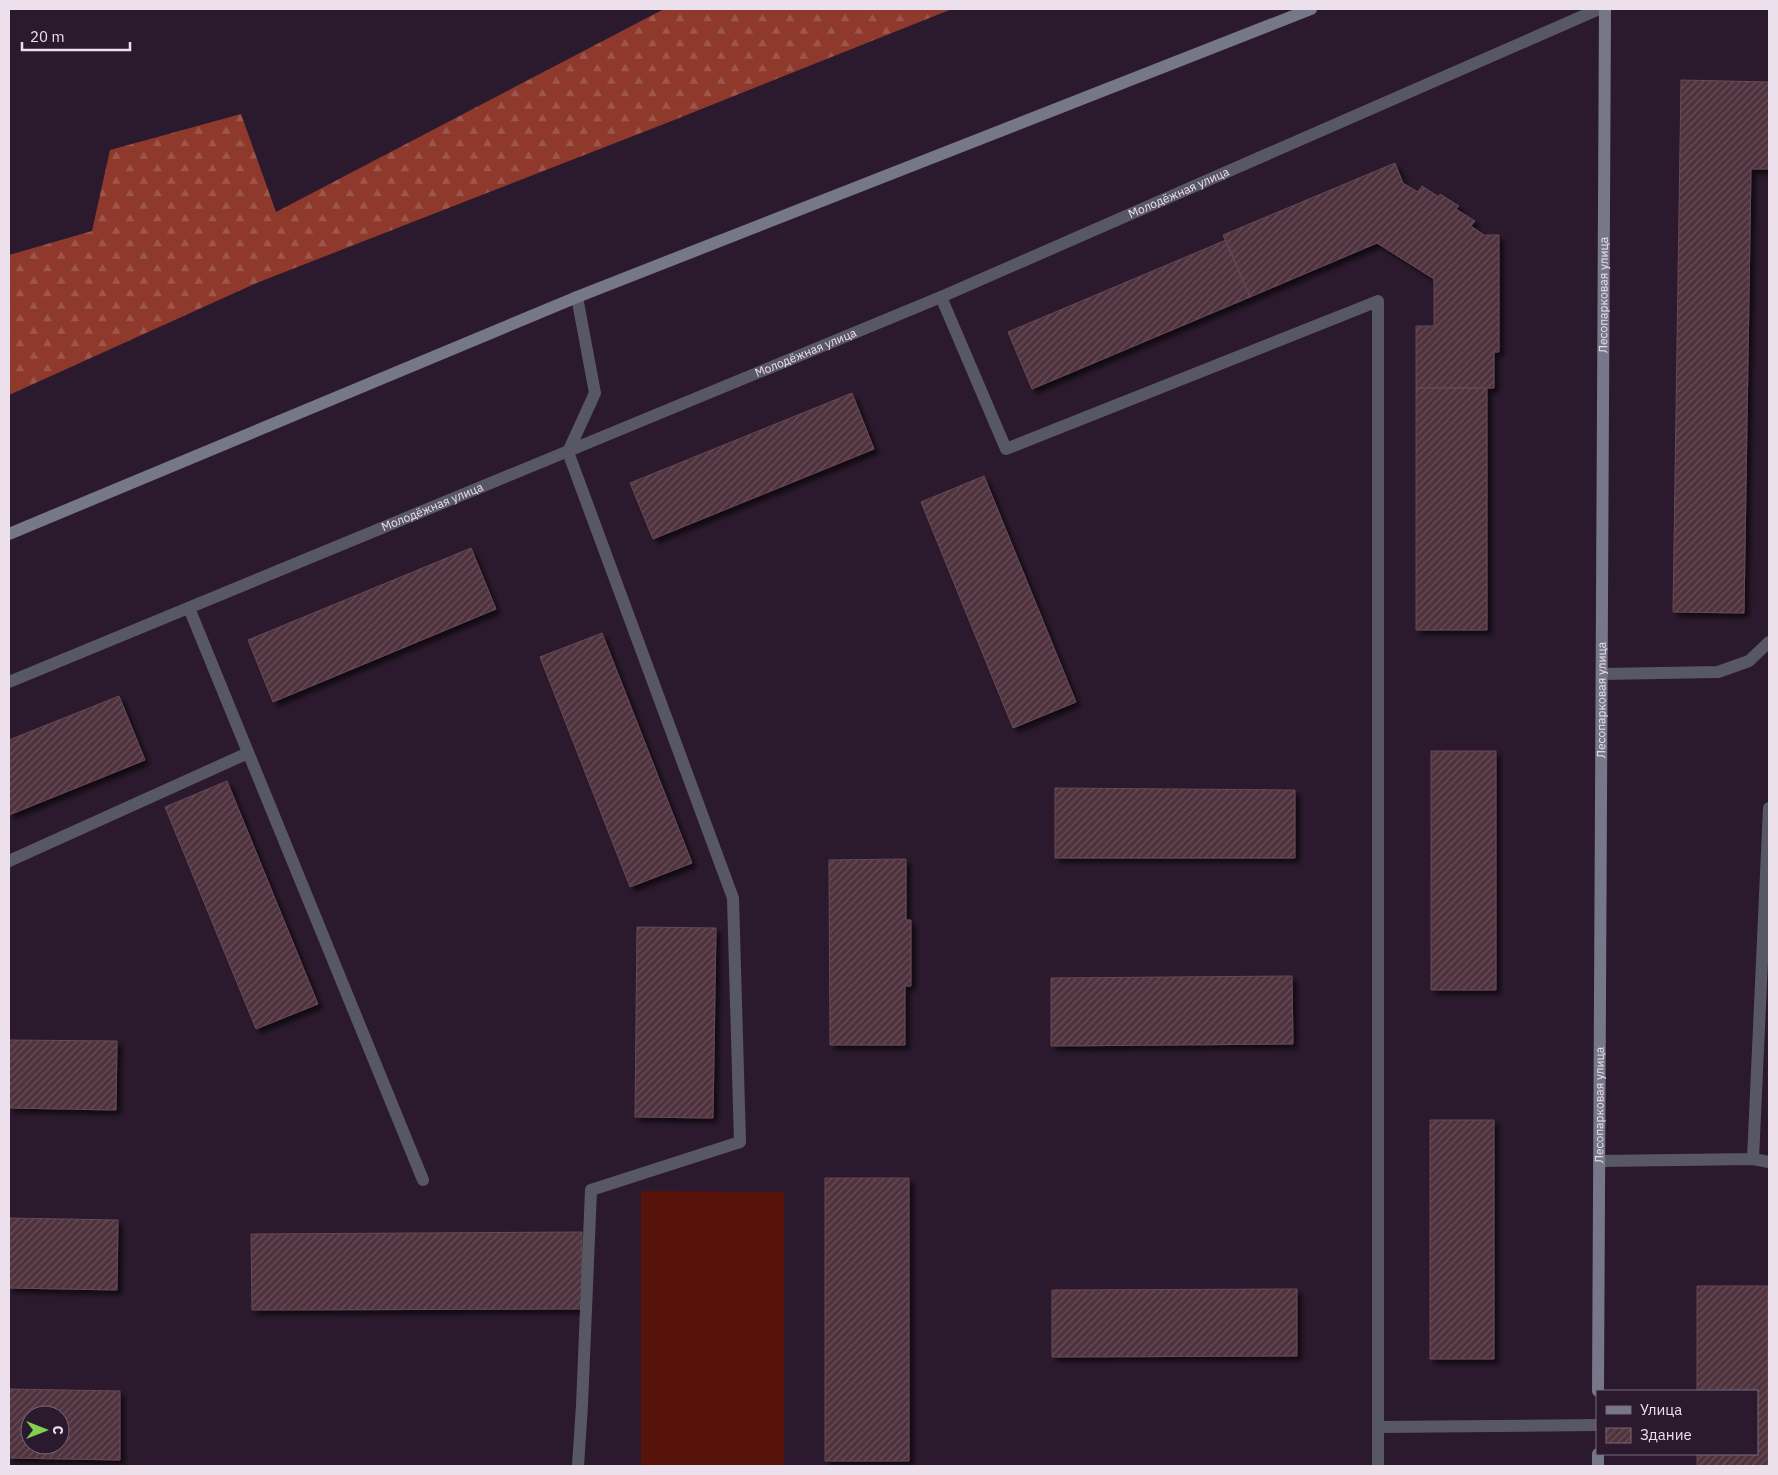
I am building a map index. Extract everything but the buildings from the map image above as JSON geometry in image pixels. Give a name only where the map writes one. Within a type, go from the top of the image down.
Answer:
[{"type":"street","points":[[9,534],[577,297],[1311,9]]},
{"type":"street","name":"Молодёжная улица","points":[[9,682],[941,297],[1598,9]]},
{"type":"street","name":"Лесопарковая улица","points":[[1598,1390],[1605,9]]},
{"type":"street","points":[[577,297],[595,393],[568,452],[733,898],[740,1142],[591,1190],[578,1466]]},
{"type":"street","points":[[941,297],[1006,450],[1378,301],[1378,1466]]},
{"type":"street","points":[[188,608],[423,1180]]},
{"type":"street","points":[[1602,674],[1718,672],[1749,661],[1769,642]]},
{"type":"street","points":[[9,861],[248,753]]},
{"type":"street","points":[[1753,1159],[1769,808]]},
{"type":"street","points":[[1599,1161],[1753,1159],[1769,1162]]},
{"type":"street","points":[[1378,1427],[1596,1425]]},
{"type":"green space","points":[[664,9],[952,9],[259,282],[9,395],[9,255],[92,231],[110,150],[241,114],[276,212]]},
{"type":"shaded area","points":[[641,1191],[784,1192],[784,1466],[641,1466]]}]
